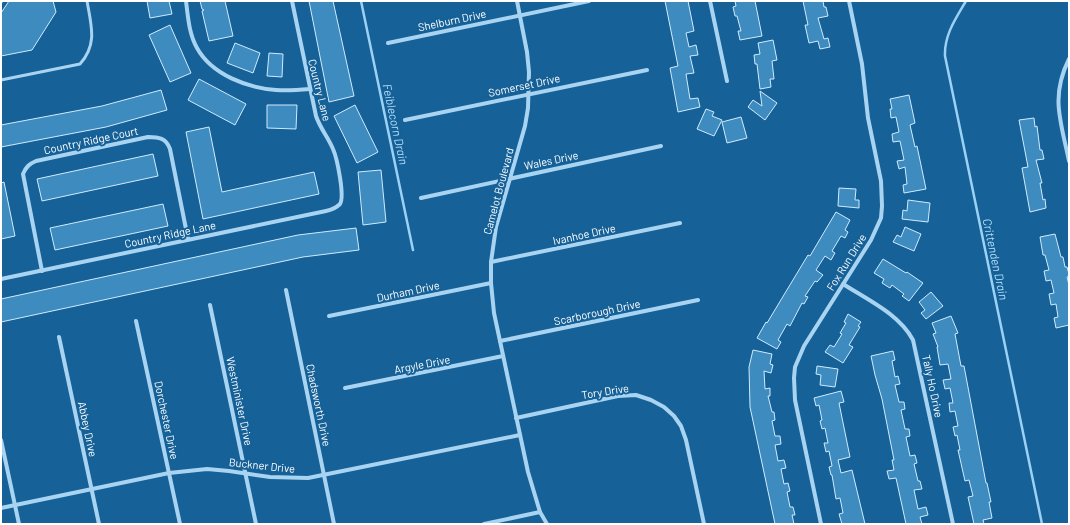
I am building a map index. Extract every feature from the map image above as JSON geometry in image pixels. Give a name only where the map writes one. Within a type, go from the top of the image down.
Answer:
[{"type":"street","points":[[186,1],[190,27],[198,50],[205,59],[222,73],[234,80],[264,89],[310,89]]},
{"type":"street","name":"Country Lane","points":[[292,1],[318,121],[334,151],[342,191],[341,203]]},
{"type":"street","name":"Camelot Boulevard","points":[[516,1],[527,52],[529,72],[528,108],[525,126],[496,227],[491,283],[494,313],[528,472],[540,512],[547,524]]},
{"type":"street","name":"Shelburn Drive","points":[[388,43],[589,1]]},
{"type":"street","points":[[710,1],[727,81]]},
{"type":"street","name":"Fox Run Drive","points":[[821,524],[795,400],[795,367],[799,356],[871,240],[880,218],[882,206],[881,181],[868,118],[862,64],[849,1]]},
{"type":"street","points":[[1069,60],[1060,79],[1058,102],[1069,161]]},
{"type":"street","name":"Somerset Drive","points":[[405,120],[528,93],[647,70]]},
{"type":"street","name":"Country Ridge Court","points":[[42,271],[23,174],[29,164],[36,161],[148,137],[163,138],[168,143],[170,150],[188,239]]},
{"type":"street","name":"Wales Drive","points":[[421,198],[661,146]]},
{"type":"street","name":"Country Ridge Lane","points":[[1,279],[188,239],[326,212],[336,208],[341,203]]},
{"type":"street","name":"Ivanhoe Drive","points":[[492,262],[680,223]]},
{"type":"street","name":"Durham Drive","points":[[329,316],[491,283]]},
{"type":"street","name":"Tally Ho Drive","points":[[843,284],[893,316],[908,331],[913,340],[953,524]]},
{"type":"street","name":"Chadsworth Drive","points":[[286,290],[334,524]]},
{"type":"street","name":"Scarborough Drive","points":[[500,341],[698,300]]},
{"type":"street","name":"Westminister Drive","points":[[210,305],[256,524]]},
{"type":"street","name":"Dorchester Drive","points":[[136,321],[180,524]]},
{"type":"street","name":"Abbey Drive","points":[[59,337],[99,524]]},
{"type":"street","name":"Argyle Drive","points":[[345,388],[503,356]]},
{"type":"street","name":"Tory Drive","points":[[516,418],[618,396],[636,395],[651,400],[664,407],[674,416],[681,426],[686,440],[704,524]]},
{"type":"street","name":"Buckner Drive","points":[[1,508],[169,473],[207,469],[290,479],[308,478],[520,435]]},
{"type":"street","points":[[1,440],[19,524]]},
{"type":"street","points":[[484,524],[540,512]]},
{"type":"lane","points":[[1,80],[80,64],[85,58],[92,41],[92,28],[87,1]]},
{"type":"building","points":[[9,1],[53,1],[56,12],[32,50],[1,56],[1,13]]},
{"type":"building","points":[[147,1],[169,1],[172,14],[150,18]]},
{"type":"building","points":[[200,1],[225,1],[233,36],[209,41],[202,11],[204,10],[202,9]]},
{"type":"building","points":[[309,1],[333,1],[354,96],[329,102]]},
{"type":"building","points":[[665,1],[688,1],[694,31],[686,33],[689,47],[696,45],[698,55],[690,56],[694,73],[686,74],[690,99],[698,98],[700,107],[678,112],[670,68],[678,66]]},
{"type":"building","points":[[735,1],[755,1],[762,36],[740,40],[738,31],[741,31],[733,7],[736,6]]},
{"type":"building","points":[[803,1],[823,1],[828,16],[818,18],[824,39],[828,38],[830,47],[820,49],[818,41],[809,43],[805,25],[808,25]]},
{"type":"building","points":[[170,25],[191,73],[170,82],[149,35]]},
{"type":"building","points":[[773,40],[777,60],[772,61],[774,79],[770,79],[771,87],[760,89],[757,64],[755,64],[754,55],[760,54],[758,43]]},
{"type":"building","points":[[235,43],[260,53],[253,73],[227,63]]},
{"type":"building","points":[[269,53],[283,54],[282,77],[267,76]]},
{"type":"building","points":[[199,79],[246,104],[235,125],[188,100]]},
{"type":"building","points":[[161,90],[167,110],[106,127],[1,147],[1,125],[102,106]]},
{"type":"building","points":[[760,91],[777,103],[765,120],[748,107],[753,100],[762,106]]},
{"type":"building","points":[[909,95],[915,123],[910,125],[915,147],[917,146],[926,189],[904,193],[903,185],[907,184],[905,167],[899,169],[897,161],[904,160],[900,141],[893,142],[892,134],[899,132],[896,117],[891,118],[890,109],[892,109],[890,99]]},
{"type":"building","points":[[267,105],[297,105],[296,129],[267,128]]},
{"type":"building","points":[[355,105],[378,152],[357,163],[334,116]]},
{"type":"building","points":[[706,109],[714,112],[712,116],[722,120],[714,136],[697,129]]},
{"type":"building","points":[[741,117],[747,138],[727,143],[722,122]]},
{"type":"building","points":[[1034,118],[1035,127],[1037,126],[1040,150],[1042,150],[1044,159],[1036,160],[1042,183],[1040,183],[1043,200],[1045,199],[1046,208],[1030,212],[1022,168],[1028,167],[1019,120]]},
{"type":"building","points":[[209,127],[222,192],[314,172],[319,194],[203,219],[186,132]]},
{"type":"building","points":[[153,154],[158,176],[42,201],[37,179]]},
{"type":"building","points":[[381,170],[386,222],[363,225],[358,172]]},
{"type":"building","points":[[4,182],[15,236],[1,239],[1,183]]},
{"type":"building","points":[[839,188],[856,189],[855,200],[859,200],[859,208],[838,206]]},
{"type":"building","points":[[908,200],[930,203],[928,222],[902,219],[903,210],[907,211]]},
{"type":"building","points":[[163,204],[168,226],[55,250],[50,228]]},
{"type":"building","points":[[836,212],[850,220],[845,230],[848,232],[845,238],[841,236],[832,251],[835,253],[831,260],[825,256],[816,270],[823,275],[817,282],[815,281],[805,296],[808,297],[804,304],[802,303],[790,326],[787,324],[778,340],[781,342],[777,349],[757,338],[808,255],[810,256]]},
{"type":"building","points":[[905,227],[921,234],[914,251],[893,242],[897,235],[901,237]]},
{"type":"building","points":[[356,228],[359,250],[303,257],[1,322],[1,299],[298,235]]},
{"type":"building","points":[[1055,234],[1061,257],[1063,257],[1065,267],[1067,267],[1069,274],[1067,277],[1069,285],[1069,325],[1056,328],[1054,318],[1058,317],[1056,304],[1051,305],[1049,294],[1054,293],[1051,280],[1046,281],[1044,271],[1049,270],[1045,255],[1043,255],[1040,237]]},
{"type":"building","points":[[883,259],[906,273],[907,272],[923,283],[909,301],[902,296],[904,294],[892,285],[890,288],[882,283],[884,279],[874,273]]},
{"type":"building","points":[[931,292],[943,306],[926,319],[921,313],[925,310],[919,302]]},
{"type":"building","points":[[848,314],[861,322],[858,326],[860,327],[849,345],[853,347],[843,363],[825,352],[830,345],[834,347],[842,334],[840,333],[846,323],[844,322]]},
{"type":"building","points":[[951,316],[958,333],[955,334],[961,366],[964,366],[986,483],[991,502],[989,502],[992,518],[983,520],[984,524],[974,524],[968,497],[973,496],[969,480],[965,481],[958,450],[960,450],[957,435],[955,436],[953,427],[958,426],[955,411],[950,412],[949,403],[953,403],[950,388],[945,389],[943,380],[951,379],[948,364],[940,365],[938,347],[933,334],[936,333],[932,323]]},
{"type":"building","points":[[753,350],[772,354],[770,364],[773,365],[771,373],[764,371],[765,389],[770,388],[770,396],[768,396],[772,412],[774,412],[775,420],[772,421],[775,436],[780,436],[781,444],[775,445],[778,461],[784,460],[786,468],[781,469],[784,484],[788,483],[790,491],[787,492],[790,507],[793,507],[795,515],[792,515],[794,524],[775,524],[750,407],[749,367]]},
{"type":"building","points":[[893,351],[895,360],[892,361],[895,377],[898,376],[900,384],[895,385],[899,402],[904,402],[905,409],[901,410],[905,429],[909,429],[910,436],[906,437],[910,456],[915,455],[917,463],[914,464],[918,481],[920,481],[922,489],[914,490],[918,509],[926,507],[928,515],[920,517],[922,524],[906,524],[896,478],[889,479],[887,471],[894,470],[892,460],[894,460],[882,399],[871,356]]},
{"type":"building","points":[[817,366],[838,369],[835,387],[820,385],[821,375],[816,374]]},
{"type":"building","points":[[841,391],[844,402],[839,403],[850,457],[838,460],[841,473],[852,470],[865,524],[842,524],[839,514],[843,513],[840,498],[836,499],[832,475],[829,467],[832,466],[829,451],[826,452],[824,443],[828,443],[825,428],[822,429],[819,405],[816,406],[814,398]]},
{"type":"waterway","name":"Feiblecorn Drain","points":[[361,1],[413,250]]},
{"type":"waterway","name":"Crittenden Drain","points":[[966,1],[955,20],[946,41],[945,56],[1042,524]]}]
